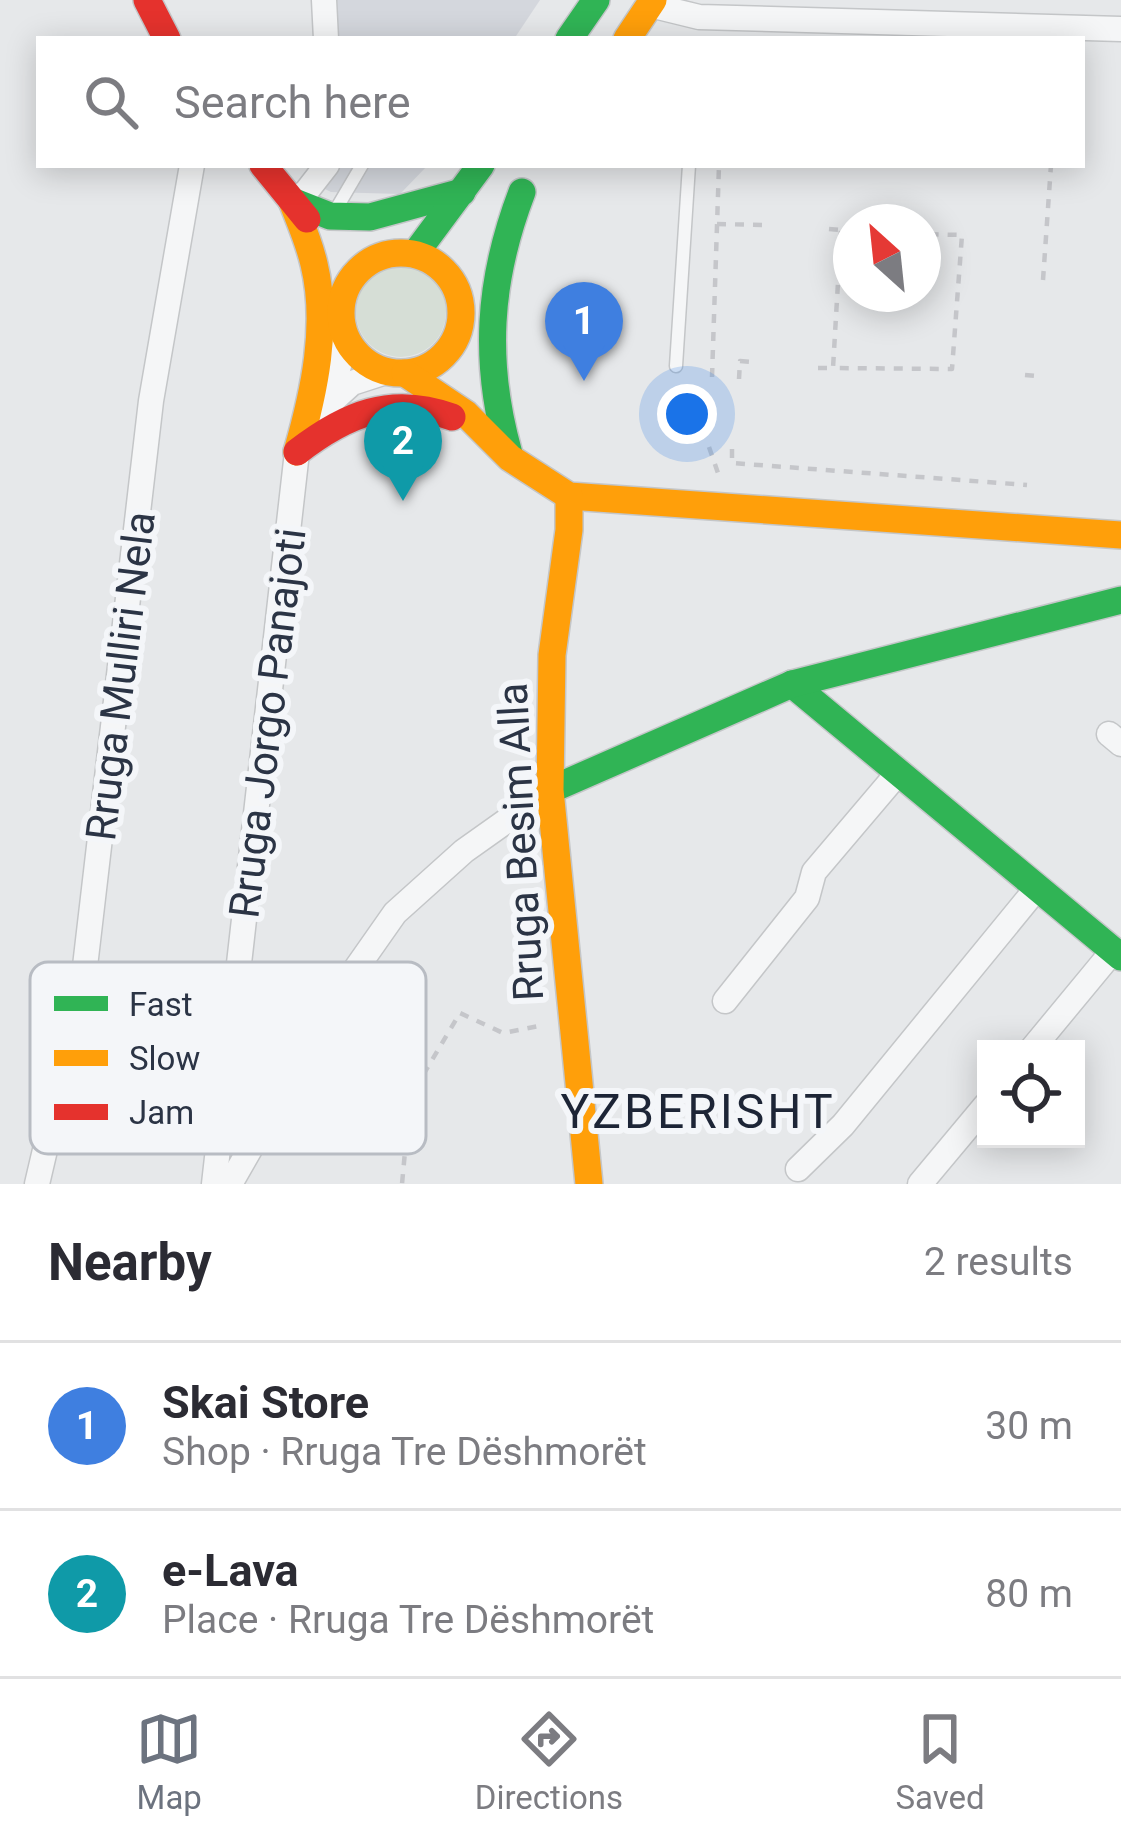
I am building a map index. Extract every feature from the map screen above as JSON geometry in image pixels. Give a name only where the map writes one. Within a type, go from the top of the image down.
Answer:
[{"type":"main road","points":[[147,0],[165,36]]},
{"type":"main road","points":[[571,36],[596,0]]},
{"type":"main road","points":[[629,36],[652,3]]},
{"type":"main road","points":[[265,168],[292,201],[378,257]]},
{"type":"main road","points":[[415,254],[479,168]]},
{"type":"main road","points":[[456,289],[538,168]]},
{"type":"main road","points":[[324,224],[462,192]]},
{"type":"main road","points":[[510,458],[490,382],[487,344],[496,266],[522,193]]},
{"type":"main road","points":[[292,201],[315,269],[319,331],[317,374],[297,452]]},
{"type":"main road","points":[[324,224],[341,298],[344,336],[354,352],[474,422],[510,458],[569,496],[1121,535]]},
{"type":"main road","points":[[341,298],[361,267],[396,253],[433,261],[456,289],[460,324],[444,355],[426,368],[395,373]]},
{"type":"main road","points":[[444,355],[474,422]]},
{"type":"main road","points":[[297,452],[330,426],[364,409],[402,403],[474,422]]},
{"type":"main road","name":"Rruga Besim Alla","points":[[569,496],[569,530],[552,655],[550,790],[589,1184]]},
{"type":"main road","points":[[550,790],[792,684],[1121,600]]},
{"type":"main road","points":[[792,684],[1117,954]]},
{"type":"street","points":[[324,0],[326,36]]},
{"type":"street","points":[[652,3],[698,28],[1121,29]]},
{"type":"street","name":"Rruga Mulliri Nela","points":[[86,962],[151,401],[191,168]]},
{"type":"street","points":[[292,201],[306,192],[325,168]]},
{"type":"street","name":"Rruga Jorgo Panajoti","points":[[239,962],[297,452],[322,411],[344,336]]},
{"type":"street","name":"Rruga Jorgo Panajoti","points":[[322,411],[352,383],[395,373]]},
{"type":"street","points":[[725,1001],[807,898],[814,872],[898,773]]},
{"type":"street","points":[[361,962],[395,913],[464,851],[550,790]]},
{"type":"street","points":[[798,1169],[843,1125],[1037,888]]},
{"type":"street","points":[[1040,1040],[1117,954]]},
{"type":"street","points":[[920,1184],[977,1116]]},
{"type":"street","name":"Rruga Mulliri Nela","points":[[37,1184],[44,1154]]},
{"type":"street","name":"Rruga Jorgo Panajoti","points":[[214,1184],[217,1154]]},
{"type":"street","points":[[230,1184],[247,1154]]},
{"type":"lane","points":[[324,224],[360,168]]},
{"type":"lane","points":[[676,366],[689,168]]},
{"type":"path","points":[[712,376],[719,168]]},
{"type":"path","points":[[1043,280],[1052,168]]},
{"type":"path","points":[[717,224],[765,225]]},
{"type":"path","points":[[829,229],[833,230]]},
{"type":"path","points":[[941,235],[975,236]]},
{"type":"path","points":[[952,369],[962,236]]},
{"type":"path","points":[[1036,241],[1046,242]]},
{"type":"path","points":[[833,368],[837,312]]},
{"type":"path","points":[[739,379],[740,361],[754,362]]},
{"type":"path","points":[[818,368],[964,370]]},
{"type":"path","points":[[1025,375],[1036,376]]},
{"type":"path","points":[[709,448],[721,479]]},
{"type":"path","points":[[732,449],[732,463],[1027,485]]},
{"type":"path","points":[[738,480],[739,463]]},
{"type":"path","points":[[866,491],[867,473]]},
{"type":"path","points":[[426,1070],[460,1013],[503,1033],[573,1020]]},
{"type":"path","points":[[402,1184],[405,1154]]},
{"type":"shaded area","points":[[336,0],[540,0],[516,36],[337,36]]},
{"type":"shaded area","points":[[336,168],[425,168],[400,194],[325,189]]},
{"type":"shaded area","points":[[401,267],[433,280],[446,312],[433,344],[401,357],[369,344],[356,312],[369,280]]},
{"type":"traffic: fast","points":[[571,36],[596,0]]},
{"type":"traffic: fast","points":[[415,254],[479,168]]},
{"type":"traffic: fast","points":[[292,201],[330,216],[370,217],[462,192]]},
{"type":"traffic: fast","points":[[509,454],[495,387],[493,322],[502,258],[522,192]]},
{"type":"traffic: fast","points":[[550,790],[792,684],[1121,600]]},
{"type":"traffic: fast","points":[[792,684],[1121,957]]},
{"type":"traffic: slow","points":[[629,36],[653,0]]},
{"type":"traffic: slow","points":[[292,201],[312,256],[320,311],[314,383],[297,452]]},
{"type":"traffic: slow","points":[[401,253],[424,257],[444,270],[457,290],[461,313],[457,336],[444,356],[424,369],[401,373],[378,369],[358,356],[345,336],[341,313],[345,290],[358,270],[378,257],[401,253]]},
{"type":"traffic: slow","points":[[405,373],[466,414],[510,458],[569,496],[1121,535]]},
{"type":"traffic: slow","points":[[569,496],[569,530],[552,655],[550,790],[589,1184]]},
{"type":"traffic: jam","points":[[147,0],[165,36]]},
{"type":"traffic: jam","points":[[265,168],[307,219]]},
{"type":"traffic: jam","points":[[297,452],[333,427],[370,412],[409,408],[452,417]]},
{"type":"place","name":"Skai Store","points":[[584,381]]},
{"type":"place","name":"e-Lava","points":[[403,501]]},
{"type":"district","name":"YZBERISHT","points":[[698,1111]]}]
